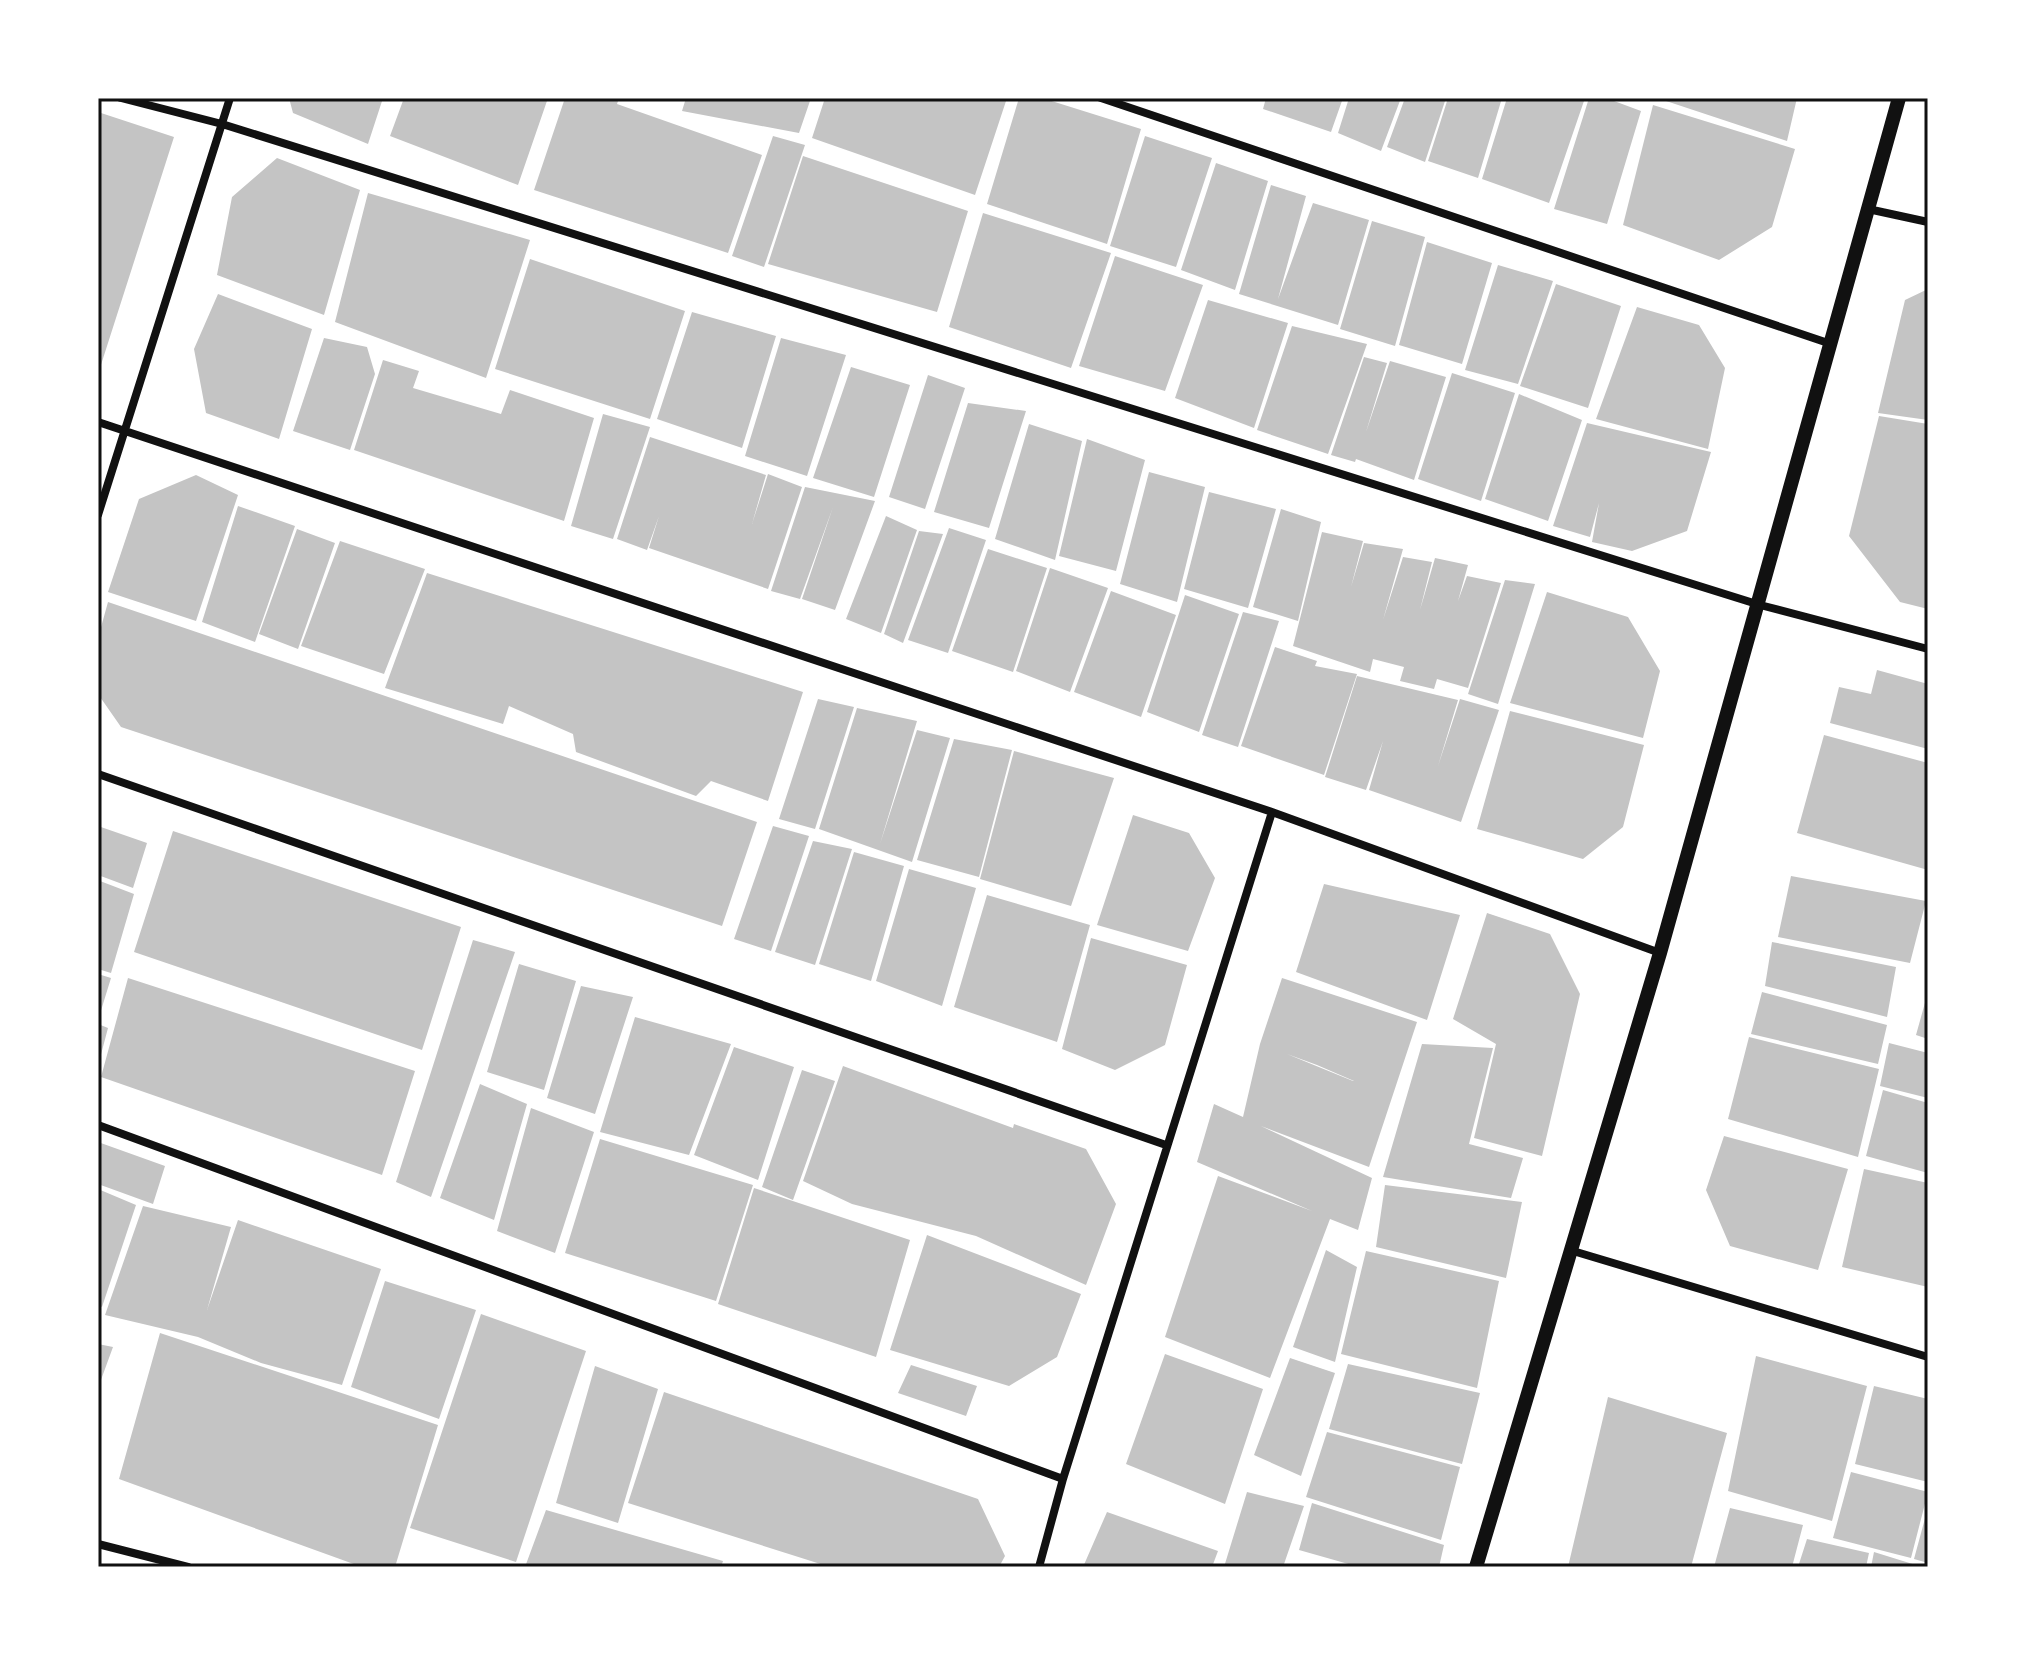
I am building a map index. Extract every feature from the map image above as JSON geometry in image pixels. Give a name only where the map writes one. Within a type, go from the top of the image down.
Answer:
[{"type":"street","points":[[121,98],[222,124],[1760,605],[1928,649]]},
{"type":"street","points":[[98,515],[230,98]]},
{"type":"street","points":[[1101,98],[1831,344]]},
{"type":"street","points":[[1476,1567],[1660,953],[1760,605],[1899,98]]},
{"type":"street","points":[[1868,209],[1928,222]]},
{"type":"street","points":[[98,422],[1272,812],[1660,953]]},
{"type":"street","points":[[98,774],[1166,1145]]},
{"type":"street","points":[[1039,1567],[1166,1145],[1272,812]]},
{"type":"street","points":[[98,1125],[1063,1479]]},
{"type":"street","points":[[1573,1251],[1928,1357]]},
{"type":"street","points":[[98,1544],[188,1567]]},
{"type":"building","points":[[289,98],[383,98],[368,144],[293,113]]},
{"type":"building","points":[[404,98],[548,98],[518,185],[390,136]]},
{"type":"building","points":[[565,98],[619,98],[617,104],[762,155],[728,253],[534,190]]},
{"type":"building","points":[[686,98],[811,98],[799,133],[682,111]]},
{"type":"building","points":[[825,98],[1007,98],[975,195],[812,138]]},
{"type":"building","points":[[1019,98],[1042,98],[1141,129],[1107,244],[987,204]]},
{"type":"building","points":[[1266,98],[1343,98],[1331,132],[1263,109]]},
{"type":"building","points":[[1349,98],[1401,98],[1381,151],[1338,133]]},
{"type":"building","points":[[1405,98],[1446,98],[1425,162],[1387,147]]},
{"type":"building","points":[[1448,98],[1502,98],[1478,178],[1428,161]]},
{"type":"building","points":[[1507,98],[1585,98],[1549,203],[1482,179]]},
{"type":"building","points":[[1589,98],[1606,98],[1641,111],[1607,224],[1554,209]]},
{"type":"building","points":[[1657,98],[1797,98],[1787,141]]},
{"type":"building","points":[[1653,105],[1795,149],[1772,227],[1719,260],[1623,225]]},
{"type":"building","points":[[98,112],[174,137],[99,371],[98,371]]},
{"type":"building","points":[[773,136],[805,145],[764,267],[732,256]]},
{"type":"building","points":[[1145,136],[1212,158],[1176,267],[1110,246]]},
{"type":"building","points":[[803,156],[968,211],[937,312],[768,264]]},
{"type":"building","points":[[277,158],[360,190],[324,315],[217,275],[232,197]]},
{"type":"building","points":[[1216,163],[1268,181],[1235,290],[1181,270]]},
{"type":"building","points":[[1271,185],[1306,196],[1278,299],[1313,203],[1369,220],[1338,325],[1239,294]]},
{"type":"building","points":[[368,193],[530,240],[486,378],[335,322]]},
{"type":"building","points":[[983,213],[1111,253],[1071,368],[949,327]]},
{"type":"building","points":[[1372,221],[1425,237],[1395,346],[1340,329]]},
{"type":"building","points":[[1427,242],[1492,263],[1462,364],[1399,345]]},
{"type":"building","points":[[1115,256],[1203,285],[1165,391],[1079,366]]},
{"type":"building","points":[[530,259],[685,311],[650,419],[495,369]]},
{"type":"building","points":[[1498,265],[1553,281],[1518,384],[1465,370]]},
{"type":"building","points":[[1556,284],[1621,306],[1588,408],[1520,386]]},
{"type":"building","points":[[1928,289],[1928,420],[1878,413],[1905,300]]},
{"type":"building","points":[[218,294],[312,329],[279,439],[206,413],[194,349]]},
{"type":"building","points":[[1208,300],[1288,323],[1254,428],[1175,398]]},
{"type":"building","points":[[1637,307],[1699,325],[1725,368],[1708,449],[1596,419]]},
{"type":"building","points":[[692,312],[776,336],[742,448],[657,419]]},
{"type":"building","points":[[1292,326],[1367,344],[1328,454],[1257,430]]},
{"type":"building","points":[[324,338],[367,347],[375,374],[350,450],[293,431]]},
{"type":"building","points":[[781,338],[846,355],[807,476],[745,456]]},
{"type":"building","points":[[1364,357],[1387,363],[1366,432],[1390,361],[1446,377],[1414,480],[1356,459],[1355,462],[1331,455]]},
{"type":"building","points":[[383,360],[419,371],[413,388],[501,414],[510,390],[594,418],[564,521],[354,450]]},
{"type":"building","points":[[851,367],[910,385],[874,497],[813,478]]},
{"type":"building","points":[[1452,373],[1515,393],[1481,501],[1418,479]]},
{"type":"building","points":[[928,375],[965,388],[925,509],[889,497]]},
{"type":"building","points":[[1519,394],[1582,420],[1548,521],[1485,499]]},
{"type":"building","points":[[968,403],[1026,411],[989,528],[934,512]]},
{"type":"building","points":[[603,414],[650,427],[613,539],[571,526]]},
{"type":"building","points":[[1879,416],[1928,424],[1928,609],[1900,602],[1849,536]]},
{"type":"building","points":[[1587,423],[1711,452],[1687,531],[1632,551],[1592,542],[1599,503],[1590,537],[1553,526]]},
{"type":"building","points":[[1029,424],[1082,441],[1055,560],[995,539]]},
{"type":"building","points":[[650,437],[766,475],[752,524],[768,474],[802,487],[768,589],[649,548],[659,516],[647,550],[617,539]]},
{"type":"building","points":[[1087,439],[1145,460],[1116,571],[1059,556]]},
{"type":"building","points":[[1149,472],[1205,487],[1177,602],[1120,584]]},
{"type":"building","points":[[196,475],[238,495],[196,621],[108,592],[139,499]]},
{"type":"building","points":[[805,487],[875,501],[835,610],[802,599],[833,507],[800,599],[771,591]]},
{"type":"building","points":[[1209,492],[1276,509],[1248,608],[1184,589]]},
{"type":"building","points":[[238,506],[295,526],[255,642],[202,622]]},
{"type":"building","points":[[1281,509],[1321,522],[1298,621],[1253,607]]},
{"type":"building","points":[[886,516],[917,530],[881,633],[846,619]]},
{"type":"building","points":[[949,528],[986,540],[948,653],[908,640]]},
{"type":"building","points":[[297,529],[335,543],[298,649],[259,634]]},
{"type":"building","points":[[919,531],[943,534],[903,643],[884,634]]},
{"type":"building","points":[[1322,532],[1363,541],[1351,587],[1364,543],[1403,549],[1383,620],[1403,557],[1432,562],[1420,610],[1435,558],[1468,565],[1458,601],[1467,576],[1501,583],[1468,688],[1437,679],[1434,689],[1400,681],[1404,667],[1373,659],[1370,672],[1293,646]]},
{"type":"building","points":[[340,541],[425,569],[384,674],[301,646]]},
{"type":"building","points":[[988,549],[1047,568],[1013,672],[952,651]]},
{"type":"building","points":[[1050,568],[1108,588],[1070,692],[1016,671]]},
{"type":"building","points":[[427,573],[803,692],[768,801],[711,781],[696,796],[576,752],[573,734],[509,706],[503,724],[385,688]]},
{"type":"building","points":[[1505,580],[1535,584],[1498,704],[1468,694]]},
{"type":"building","points":[[1111,591],[1176,615],[1141,717],[1074,692]]},
{"type":"building","points":[[1547,592],[1628,617],[1660,671],[1643,738],[1510,703]]},
{"type":"building","points":[[1185,595],[1239,614],[1199,732],[1147,712]]},
{"type":"building","points":[[108,602],[757,822],[722,926],[121,727],[98,694],[98,638]]},
{"type":"building","points":[[1243,612],[1279,621],[1238,747],[1202,735]]},
{"type":"building","points":[[1275,647],[1317,661],[1315,666],[1357,674],[1324,775],[1241,746]]},
{"type":"building","points":[[1877,670],[1928,684],[1928,749],[1830,723],[1839,687],[1871,694]]},
{"type":"building","points":[[1357,676],[1458,700],[1438,766],[1460,699],[1499,710],[1461,822],[1369,790],[1383,741],[1366,790],[1325,777]]},
{"type":"building","points":[[818,699],[854,707],[815,829],[779,819]]},
{"type":"building","points":[[857,708],[917,721],[880,844],[917,730],[950,738],[912,862],[819,829]]},
{"type":"building","points":[[1510,711],[1644,745],[1623,827],[1583,859],[1477,829]]},
{"type":"building","points":[[1824,735],[1928,763],[1928,870],[1797,833]]},
{"type":"building","points":[[954,739],[1012,750],[979,877],[917,860]]},
{"type":"building","points":[[1014,751],[1114,778],[1071,906],[980,879]]},
{"type":"building","points":[[1133,815],[1189,833],[1215,878],[1188,951],[1097,925]]},
{"type":"building","points":[[98,826],[147,843],[133,888],[98,875]]},
{"type":"building","points":[[773,826],[809,836],[771,951],[734,939]]},
{"type":"building","points":[[173,831],[461,927],[422,1050],[134,952]]},
{"type":"building","points":[[813,841],[852,849],[815,965],[775,952]]},
{"type":"building","points":[[854,852],[904,866],[871,981],[819,964]]},
{"type":"building","points":[[909,869],[976,888],[942,1006],[876,981]]},
{"type":"building","points":[[1791,876],[1926,901],[1910,963],[1778,937]]},
{"type":"building","points":[[100,881],[134,894],[111,973],[98,969]]},
{"type":"building","points":[[1324,884],[1460,915],[1427,1020],[1296,972]]},
{"type":"building","points":[[987,895],[1090,925],[1057,1042],[954,1007]]},
{"type":"building","points":[[1487,913],[1550,934],[1580,994],[1542,1156],[1474,1138],[1496,1044],[1453,1019]]},
{"type":"building","points":[[1091,938],[1187,965],[1165,1045],[1115,1070],[1062,1049]]},
{"type":"building","points":[[473,940],[515,952],[431,1197],[396,1182]]},
{"type":"building","points":[[1772,942],[1896,967],[1887,1017],[1765,986]]},
{"type":"building","points":[[519,964],[576,981],[544,1090],[487,1072]]},
{"type":"building","points":[[98,974],[111,978],[99,1017],[98,1017]]},
{"type":"building","points":[[128,978],[415,1071],[382,1175],[101,1077]]},
{"type":"building","points":[[1282,978],[1417,1022],[1369,1167],[1261,1126],[1372,1178],[1358,1230],[1330,1219],[1270,1378],[1165,1337],[1218,1176],[1312,1211],[1197,1162],[1214,1104],[1243,1117],[1260,1044]]},
{"type":"building","points":[[581,986],[633,997],[595,1114],[547,1098]]},
{"type":"building","points":[[1762,992],[1887,1025],[1878,1064],[1751,1034]]},
{"type":"building","points":[[1928,992],[1928,1039],[1916,1035]]},
{"type":"building","points":[[635,1017],[731,1044],[689,1155],[600,1132]]},
{"type":"building","points":[[98,1024],[108,1028],[99,1062],[98,1062]]},
{"type":"building","points":[[1749,1037],[1879,1069],[1858,1157],[1728,1119]]},
{"type":"building","points":[[1889,1043],[1928,1053],[1928,1098],[1880,1086]]},
{"type":"building","points":[[1422,1044],[1493,1048],[1469,1144],[1523,1158],[1511,1198],[1383,1177]]},
{"type":"building","points":[[734,1047],[794,1067],[758,1180],[694,1155]]},
{"type":"building","points":[[843,1066],[1013,1128],[1014,1124],[1086,1149],[1116,1204],[1086,1285],[976,1236],[852,1204],[803,1181]]},
{"type":"building","points":[[802,1070],[835,1081],[793,1200],[762,1187]]},
{"type":"building","points":[[480,1084],[527,1104],[494,1220],[440,1198]]},
{"type":"building","points":[[1883,1090],[1928,1103],[1928,1173],[1866,1156]]},
{"type":"building","points":[[531,1108],[594,1132],[555,1253],[497,1231]]},
{"type":"building","points":[[1724,1136],[1848,1169],[1818,1270],[1730,1246],[1706,1190]]},
{"type":"building","points":[[600,1139],[753,1185],[716,1301],[565,1253]]},
{"type":"building","points":[[98,1142],[165,1166],[153,1204],[98,1184]]},
{"type":"building","points":[[1864,1169],[1928,1183],[1928,1287],[1842,1267]]},
{"type":"building","points":[[1385,1185],[1522,1202],[1506,1278],[1376,1247]]},
{"type":"building","points":[[754,1188],[910,1240],[876,1357],[718,1304]]},
{"type":"building","points":[[98,1189],[136,1205],[102,1307],[98,1305]]},
{"type":"building","points":[[143,1206],[231,1227],[207,1310],[238,1220],[381,1269],[342,1385],[261,1363],[198,1337],[105,1315]]},
{"type":"building","points":[[927,1235],[1081,1294],[1057,1357],[1009,1386],[890,1350]]},
{"type":"building","points":[[1326,1250],[1357,1267],[1335,1362],[1293,1347]]},
{"type":"building","points":[[1366,1251],[1499,1281],[1477,1388],[1341,1354]]},
{"type":"building","points":[[385,1281],[476,1310],[439,1419],[351,1387]]},
{"type":"building","points":[[481,1314],[586,1351],[516,1562],[410,1528]]},
{"type":"building","points":[[160,1333],[438,1425],[395,1567],[362,1567],[119,1479]]},
{"type":"building","points":[[98,1344],[113,1347],[98,1388]]},
{"type":"building","points":[[1165,1354],[1263,1389],[1225,1504],[1126,1464]]},
{"type":"building","points":[[1756,1356],[1867,1386],[1832,1521],[1728,1491]]},
{"type":"building","points":[[1290,1358],[1335,1373],[1301,1476],[1254,1455]]},
{"type":"building","points":[[1348,1364],[1480,1393],[1462,1464],[1329,1429]]},
{"type":"building","points":[[911,1365],[977,1386],[966,1416],[898,1393]]},
{"type":"building","points":[[595,1366],[658,1389],[618,1523],[556,1503]]},
{"type":"building","points":[[1874,1386],[1928,1399],[1928,1482],[1855,1464]]},
{"type":"building","points":[[664,1392],[978,1499],[1005,1556],[999,1567],[830,1567],[628,1503]]},
{"type":"building","points":[[1608,1397],[1727,1433],[1691,1567],[1568,1567]]},
{"type":"building","points":[[1327,1432],[1460,1467],[1441,1540],[1306,1497]]},
{"type":"building","points":[[1851,1472],[1928,1492],[1911,1558],[1833,1538]]},
{"type":"building","points":[[1247,1492],[1304,1506],[1283,1567],[1224,1567]]},
{"type":"building","points":[[1312,1503],[1444,1545],[1439,1567],[1359,1567],[1299,1550]]},
{"type":"building","points":[[1730,1508],[1803,1525],[1792,1567],[1714,1567]]},
{"type":"building","points":[[546,1510],[723,1561],[721,1567],[525,1567]]},
{"type":"building","points":[[1928,1511],[1928,1563],[1914,1559]]},
{"type":"building","points":[[1107,1512],[1218,1551],[1212,1567],[1083,1567]]},
{"type":"building","points":[[1807,1539],[1869,1553],[1866,1567],[1798,1567]]},
{"type":"building","points":[[1874,1552],[1919,1566],[1919,1567],[1871,1567]]}]
